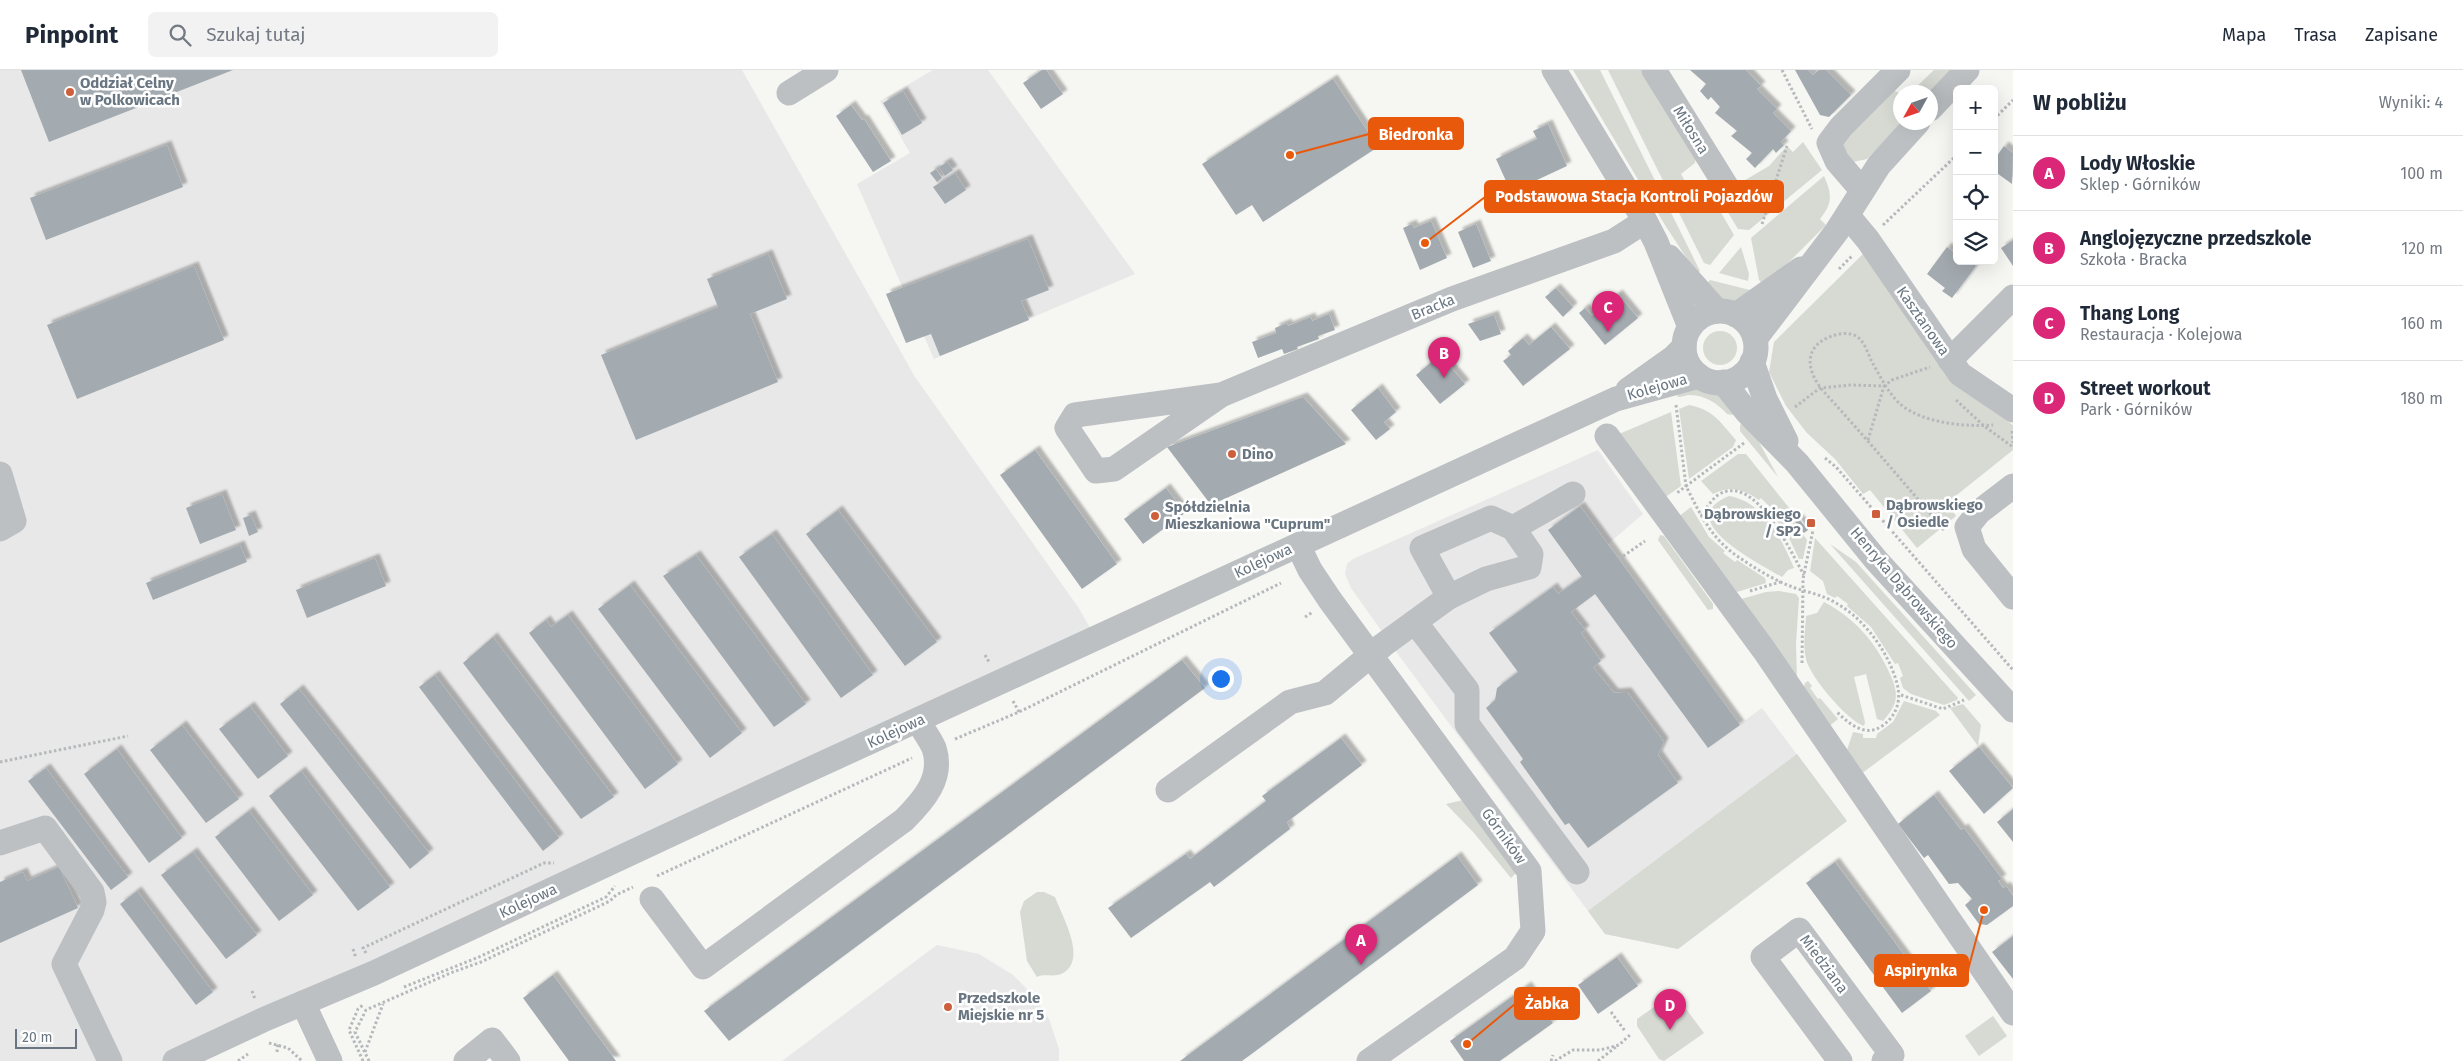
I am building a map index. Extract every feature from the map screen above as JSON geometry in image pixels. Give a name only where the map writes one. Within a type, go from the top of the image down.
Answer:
[{"type":"street","points":[[789,94],[826,70]]},
{"type":"street","points":[[1554,70],[1651,232],[1687,337],[1688,363],[1699,376],[1706,380],[1723,382],[1740,376],[1754,350],[1827,265],[1848,216],[1862,190],[1879,165],[1911,130]]},
{"type":"street","name":"Miłosna","points":[[1654,70],[1728,189]]},
{"type":"street","points":[[1862,190],[1837,161],[1829,143],[1841,126],[1898,70]]},
{"type":"street","points":[[1938,101],[1967,70]]},
{"type":"street","name":"Kasztanowa","points":[[1848,216],[1868,240],[1941,362],[1960,374],[2008,417]]},
{"type":"street","points":[[1651,232],[1727,313],[1745,321],[1754,350],[1764,399],[1797,463]]},
{"type":"street","name":"Bracka","points":[[1221,395],[1452,298],[1614,240],[1651,232]]},
{"type":"street","points":[[1687,337],[1706,313],[1727,313],[1827,265]]},
{"type":"street","points":[[1941,362],[2013,297]]},
{"type":"street","name":"Kolejowa","points":[[1616,399],[1673,358],[1687,337]]},
{"type":"street","name":"Kolejowa","points":[[175,1061],[374,973],[1616,399],[1699,376]]},
{"type":"street","points":[[1723,382],[1747,412],[1797,463]]},
{"type":"street","points":[[1221,395],[1114,469],[1096,471],[1067,428],[1075,415],[1221,395]]},
{"type":"street","points":[[1607,436],[1729,601],[1878,814],[2013,1013]]},
{"type":"street","name":"Henryka Dąbrowskiego","points":[[1797,463],[1876,560],[2013,710]]},
{"type":"street","points":[[0,474],[14,521],[0,530]]},
{"type":"street","points":[[2013,486],[1979,512],[1967,527],[1974,549],[2013,597]]},
{"type":"street","points":[[1513,528],[1573,494]]},
{"type":"street","points":[[1168,790],[1290,702],[1325,693],[1372,654],[1449,598],[1486,579],[1529,567],[1531,554],[1513,528],[1491,518],[1422,548],[1449,598]]},
{"type":"street","name":"Górników","points":[[1298,545],[1310,570],[1529,871],[1533,931],[1514,958],[1369,1061]]},
{"type":"street","points":[[1415,622],[1466,690],[1467,724],[1577,872]]},
{"type":"street","points":[[652,899],[703,967],[904,820],[925,798],[934,780],[936,764],[934,748],[918,721]]},
{"type":"street","points":[[0,843],[45,828],[92,892],[94,902],[92,910],[64,964],[110,1061]]},
{"type":"street","name":"Miedziana","points":[[1840,1061],[1764,957],[1799,930],[1892,1055],[1884,1061]]},
{"type":"street","points":[[303,1003],[330,1061]]},
{"type":"street","points":[[466,1061],[492,1040],[508,1061]]},
{"type":"path","points":[[1782,70],[1815,134]]},
{"type":"path","points":[[1998,115],[2013,100]]},
{"type":"path","points":[[1762,224],[1788,146]]},
{"type":"path","points":[[1827,265],[1868,240],[1953,159]]},
{"type":"path","points":[[1947,534],[1868,440],[1820,388],[1812,374],[1810,360],[1813,349],[1822,340],[1839,334],[1851,334],[1861,338],[1884,386],[1899,403],[1921,416],[1964,425],[2008,417]]},
{"type":"path","points":[[1868,440],[1884,386],[1892,380],[1941,362]]},
{"type":"path","points":[[1793,408],[1820,388],[1850,385],[1884,386]]},
{"type":"path","points":[[1676,405],[1686,486],[1701,517],[1718,541],[1737,556],[1780,582],[1827,598],[1841,606],[1866,628],[1888,660],[1901,696],[1895,713],[1887,723],[1870,731],[1860,730],[1849,723],[1832,706]]},
{"type":"path","points":[[1659,507],[1744,443]]},
{"type":"path","points":[[1822,455],[1842,474],[2013,670]]},
{"type":"path","points":[[1701,517],[1714,498],[1726,492],[1734,492],[1752,499],[1774,521],[1804,575]]},
{"type":"path","points":[[1797,700],[1804,670],[1801,628],[1804,575],[1813,530]]},
{"type":"path","points":[[1619,560],[1645,541]]},
{"type":"path","points":[[1729,601],[1745,593],[1780,582]]},
{"type":"path","points":[[1901,696],[1943,709],[1964,700]]},
{"type":"path","points":[[0,762],[128,736]]},
{"type":"path","points":[[363,948],[544,862],[553,862],[588,874]]},
{"type":"path","points":[[401,988],[479,957],[606,897],[617,884]]},
{"type":"path","points":[[369,1061],[355,1032],[363,1013],[453,972],[482,962],[610,901],[616,895]]},
{"type":"path","points":[[363,1061],[349,1030],[358,1009],[368,1002]]},
{"type":"path","points":[[365,1052],[383,1004]]},
{"type":"path","points":[[1611,1012],[1625,1032]]},
{"type":"path","points":[[1598,1061],[1631,1034]]},
{"type":"path","points":[[260,1046],[269,1043],[278,1044],[288,1048],[302,1061]]},
{"type":"path","points":[[1555,1061],[1573,1050],[1600,1050],[1619,1045]]},
{"type":"path","points":[[238,1061],[250,1053]]},
{"type":"path","points":[[1550,1061],[1553,1055]]},
{"type":"shaded area","points":[[0,70],[742,70],[915,377],[1078,607],[1096,638],[175,1061],[0,1061]]},
{"type":"shaded area","points":[[933,70],[988,70],[1135,274],[934,359],[857,184],[910,153],[880,101]]},
{"type":"shaded area","points":[[1573,70],[1600,70],[1700,271],[1697,274],[1665,225]]},
{"type":"shaded area","points":[[1608,70],[1642,70],[1696,154],[1695,163],[1681,174],[1699,206],[1713,199],[1734,235],[1710,265],[1704,263]]},
{"type":"shaded area","points":[[1934,70],[1955,70],[1938,85],[1918,85]]},
{"type":"shaded area","points":[[1893,90],[1893,130],[1896,130],[1867,159],[1853,162],[1840,145]]},
{"type":"shaded area","points":[[1803,142],[1822,170],[1749,230],[1738,229],[1718,196],[1769,166],[1787,146],[1793,152]]},
{"type":"shaded area","points":[[1824,176],[1829,188],[1830,198],[1827,208],[1820,219],[1826,225],[1765,286],[1759,280],[1751,238]]},
{"type":"shaded area","points":[[1741,247],[1749,274],[1748,281],[1719,273]]},
{"type":"shaded area","points":[[1865,252],[1984,405],[2013,425],[2013,450],[1948,502],[1956,516],[1917,548],[1870,490],[1863,494],[1835,459],[1807,433],[1786,406],[1769,372],[1774,342]]},
{"type":"shaded area","points":[[1710,280],[1750,290],[1756,295],[1739,303],[1728,304],[1717,298],[1705,285]]},
{"type":"shaded area","points":[[1720,331],[1732,336],[1737,348],[1732,360],[1720,365],[1708,360],[1703,348],[1708,336]]},
{"type":"shaded area","points":[[1699,386],[1718,392],[1737,411],[1732,415],[1727,414],[1706,398],[1696,395],[1678,397],[1674,389]]},
{"type":"shaded area","points":[[1689,405],[1698,407],[1711,414],[1721,422],[1736,440],[1733,447],[1689,479],[1679,409]]},
{"type":"shaded area","points":[[1671,412],[1681,486],[1667,496],[1663,495],[1619,434]]},
{"type":"shaded area","points":[[1745,422],[1753,431],[1778,477],[1740,431],[1740,425]]},
{"type":"shaded area","points":[[1598,450],[1643,514],[1608,544],[1740,724],[1762,708],[1847,821],[1678,949],[1605,934],[1400,657],[1351,588],[1345,574],[1347,564],[1353,559]]},
{"type":"shaded area","points":[[1738,454],[1746,454],[1798,519],[1794,522],[1807,540],[1803,559],[1799,559],[1788,536],[1769,510],[1771,508],[1761,498],[1759,500],[1736,489],[1719,491],[1713,494],[1701,481]]},
{"type":"shaded area","points":[[1729,496],[1752,506],[1762,514],[1777,534],[1794,568],[1788,570],[1782,577],[1740,552],[1714,529],[1709,517],[1713,506]]},
{"type":"shaded area","points":[[1691,507],[1709,537],[1725,551],[1723,553],[1735,562],[1737,560],[1765,578],[1766,583],[1737,592],[1678,517]]},
{"type":"shaded area","points":[[1660,535],[1664,536],[1713,604],[1713,609],[1708,610],[1658,540]]},
{"type":"shaded area","points":[[1815,538],[1958,698],[1957,700],[1944,705],[1911,694],[1903,688],[1900,678],[1903,676],[1898,663],[1895,664],[1871,627],[1847,606],[1848,604],[1837,596],[1835,598],[1827,594],[1823,581],[1810,571]]},
{"type":"shaded area","points":[[1830,544],[1856,562],[1976,695],[1969,701]]},
{"type":"shaded area","points":[[1779,591],[1796,594],[1799,598],[1796,644],[1797,680],[1741,599],[1766,592]]},
{"type":"shaded area","points":[[1824,602],[1845,615],[1862,631],[1877,650],[1889,672],[1895,686],[1896,698],[1892,710],[1883,721],[1877,719],[1866,674],[1854,677],[1865,722],[1864,726],[1848,716],[1839,707],[1822,687],[1809,667],[1806,659],[1804,638],[1806,616],[1817,613]]},
{"type":"shaded area","points":[[1808,681],[1812,686],[1810,688],[1818,699],[1820,698],[1838,719],[1827,728],[1803,690],[1805,683]]},
{"type":"shaded area","points":[[1904,701],[1936,711],[1940,715],[1861,774],[1847,750],[1853,732],[1863,734],[1863,738],[1876,738],[1877,734],[1893,722]]},
{"type":"shaded area","points":[[1963,704],[1981,725],[1978,746],[1950,708]]},
{"type":"shaded area","points":[[1797,754],[1847,821],[1678,949],[1605,934],[1588,911]]},
{"type":"shaded area","points":[[1463,800],[1518,871],[1511,878],[1474,833],[1446,804]]},
{"type":"shaded area","points":[[1037,892],[1044,892],[1055,897],[1071,937],[1073,958],[1070,967],[1060,974],[1037,977],[1027,961],[1020,912],[1024,901]]},
{"type":"shaded area","name":"Przedszkole Miejskie nr 5","points":[[937,945],[979,954],[1013,975],[1033,995],[1049,1019],[1059,1049],[1059,1061],[782,1061]]},
{"type":"shaded area","points":[[1677,997],[1704,1033],[1664,1061],[1659,1059],[1637,1026],[1637,1019],[1667,998]]},
{"type":"shaded area","points":[[1993,1016],[2007,1036],[1979,1056],[1965,1036]]},
{"type":"building","name":"Oddział Celny w Polkowicach","points":[[21,70],[233,70],[49,142]]},
{"type":"building","points":[[1042,70],[1046,70],[1063,94],[1041,109],[1023,83]]},
{"type":"building","points":[[1690,70],[1746,70],[1761,86],[1757,89],[1777,109],[1773,113],[1791,131],[1781,142],[1784,145],[1776,153],[1773,149],[1755,168],[1746,159],[1752,153],[1731,136],[1737,131],[1715,113],[1720,107],[1711,97],[1708,100],[1700,91],[1706,84]]},
{"type":"building","points":[[1795,70],[1808,70],[1813,75],[1819,70],[1826,70],[1851,95],[1829,117],[1820,115]]},
{"type":"building","points":[[1333,79],[1378,147],[1263,222],[1252,205],[1236,215],[1202,164]]},
{"type":"building","points":[[903,91],[922,123],[902,135],[883,103]]},
{"type":"building","points":[[851,105],[862,120],[864,119],[891,161],[873,172],[836,116]]},
{"type":"building","points":[[1548,124],[1567,166],[1511,192],[1496,159],[1537,139],[1533,131]]},
{"type":"building","points":[[167,145],[183,187],[46,240],[30,198]]},
{"type":"building","points":[[2004,146],[2013,153],[2012,184],[1998,174],[1998,154]]},
{"type":"building","points":[[947,162],[953,170],[945,176],[939,167]]},
{"type":"building","points":[[936,169],[942,178],[937,182],[930,173]]},
{"type":"building","points":[[955,173],[966,190],[945,204],[933,187]]},
{"type":"building","points":[[1431,221],[1447,258],[1420,270],[1403,228],[1412,224],[1414,228]]},
{"type":"building","points":[[1476,224],[1491,261],[1473,268],[1458,232]]},
{"type":"building","points":[[1028,239],[1049,290],[1021,301],[1029,320],[940,356],[931,334],[906,343],[886,294]]},
{"type":"building","points":[[2013,240],[2013,266],[2001,248]]},
{"type":"building","points":[[1947,247],[1953,252],[1953,265],[1976,266],[1952,298],[1942,291],[1945,288],[1927,274]]},
{"type":"building","points":[[768,254],[787,299],[750,314],[778,382],[636,440],[601,355],[718,307],[707,279]]},
{"type":"building","points":[[194,266],[224,340],[77,399],[47,325]]},
{"type":"building","points":[[1556,288],[1573,307],[1563,317],[1545,297]]},
{"type":"building","points":[[1618,294],[1638,318],[1605,345],[1579,313],[1585,308],[1592,316]]},
{"type":"building","points":[[1329,314],[1335,330],[1318,336],[1319,339],[1297,347],[1298,349],[1284,354],[1282,349],[1258,358],[1252,342],[1276,333],[1275,328],[1287,323],[1288,326],[1311,317],[1312,321]]},
{"type":"building","points":[[1494,315],[1501,334],[1480,341],[1468,324]]},
{"type":"building","points":[[1551,327],[1570,349],[1523,386],[1503,361],[1511,355],[1508,351],[1523,338],[1529,345]]},
{"type":"building","points":[[1440,355],[1465,384],[1440,404],[1416,375]]},
{"type":"building","points":[[1378,388],[1396,412],[1384,422],[1390,429],[1376,440],[1351,410]]},
{"type":"building","points":[[1303,397],[1346,444],[1211,505],[1167,447]]},
{"type":"building","points":[[1035,450],[1117,564],[1082,589],[1000,475]]},
{"type":"building","name":"Spółdzielnia Mieszkaniowa \"Cuprum\"","points":[[1166,488],[1185,513],[1143,544],[1124,519]]},
{"type":"building","points":[[222,494],[236,530],[200,544],[186,508]]},
{"type":"building","points":[[1580,506],[1740,725],[1708,748],[1595,594],[1571,612],[1585,630],[1581,633],[1601,661],[1593,667],[1614,693],[1627,692],[1664,742],[1658,755],[1678,783],[1588,848],[1569,823],[1565,825],[1520,762],[1523,759],[1486,708],[1495,700],[1497,688],[1518,672],[1489,633],[1553,587],[1558,594],[1582,577],[1548,530]]},
{"type":"building","points":[[838,510],[937,642],[905,666],[806,534]]},
{"type":"building","points":[[251,515],[258,532],[249,536],[243,518]]},
{"type":"building","points":[[1799,519],[1808,530],[1804,533],[1795,522]]},
{"type":"building","points":[[772,534],[873,675],[841,698],[739,557]]},
{"type":"building","points":[[240,545],[247,562],[153,600],[146,583]]},
{"type":"building","points":[[696,555],[806,704],[774,727],[663,576]]},
{"type":"building","points":[[375,558],[386,586],[307,618],[296,590]]},
{"type":"building","points":[[630,585],[742,733],[710,758],[598,609]]},
{"type":"building","points":[[568,615],[678,764],[645,789],[529,633],[546,620],[551,627]]},
{"type":"building","points":[[493,637],[614,797],[581,819],[463,663]]},
{"type":"building","points":[[1182,660],[1205,688],[729,1041],[704,1011]]},
{"type":"building","points":[[435,675],[559,838],[543,851],[419,687]]},
{"type":"building","points":[[299,689],[429,853],[410,869],[280,704]]},
{"type":"building","points":[[250,706],[288,756],[258,779],[219,729]]},
{"type":"building","points":[[182,725],[239,799],[206,823],[150,750]]},
{"type":"building","points":[[1341,738],[1362,765],[1287,822],[1290,829],[1214,887],[1210,882],[1131,938],[1108,908],[1186,854],[1190,859],[1266,801],[1262,796]]},
{"type":"building","points":[[1979,747],[2013,788],[1984,814],[1949,771]]},
{"type":"building","points":[[117,749],[182,838],[149,863],[84,774]]},
{"type":"building","points":[[46,768],[128,877],[111,890],[28,781]]},
{"type":"building","points":[[301,771],[390,887],[358,911],[269,796]]},
{"type":"building","points":[[1934,795],[1961,830],[1964,828],[2002,879],[1998,881],[2003,888],[2006,886],[2013,896],[2013,906],[1987,925],[1979,924],[1965,905],[1972,899],[1958,883],[1949,884],[1928,855],[1924,858],[1898,824]]},
{"type":"building","points":[[2013,809],[2013,842],[1997,822]]},
{"type":"building","points":[[249,811],[313,895],[279,921],[215,837]]},
{"type":"building","points":[[193,852],[257,935],[226,959],[161,875]]},
{"type":"building","points":[[1457,856],[1478,885],[1242,1061],[1180,1061]]},
{"type":"building","points":[[1835,862],[1931,991],[1902,1013],[1806,883]]},
{"type":"building","points":[[59,867],[78,908],[0,943],[0,882],[23,872],[27,881]]},
{"type":"building","points":[[137,891],[213,992],[196,1005],[120,904]]},
{"type":"building","points":[[2013,936],[2013,979],[1992,952]]},
{"type":"building","points":[[1617,957],[1638,986],[1598,1014],[1578,985]]},
{"type":"building","points":[[553,975],[616,1061],[569,1061],[523,998]]},
{"type":"building","points":[[1527,986],[1553,1023],[1500,1061],[1464,1061],[1450,1041]]},
{"type":"place","name":"Oddział Celny w Polkowicach","points":[[70,92]]},
{"type":"place","name":"Biedronka","points":[[1290,155]]},
{"type":"place","name":"Podstawowa Stacja Kontroli Pojazdów","points":[[1425,243]]},
{"type":"place","name":"Thang Long","points":[[1608,332]]},
{"type":"place","name":"Anglojęzyczne przedszkole","points":[[1444,378]]},
{"type":"place","name":"Dino","points":[[1232,454]]},
{"type":"place","name":"Dąbrowskiego / Osiedle","points":[[1876,514]]},
{"type":"place","name":"Spółdzielnia Mieszkaniowa \"Cuprum\"","points":[[1155,516]]},
{"type":"place","name":"Dąbrowskiego / SP2","points":[[1811,523]]},
{"type":"place","name":"Aspirynka","points":[[1984,910]]},
{"type":"place","name":"Lody Włoskie","points":[[1361,965]]},
{"type":"place","name":"Przedszkole Miejskie nr 5","points":[[948,1007]]},
{"type":"place","name":"Street workout","points":[[1670,1030]]},
{"type":"place","name":"Żabka","points":[[1467,1044]]}]
